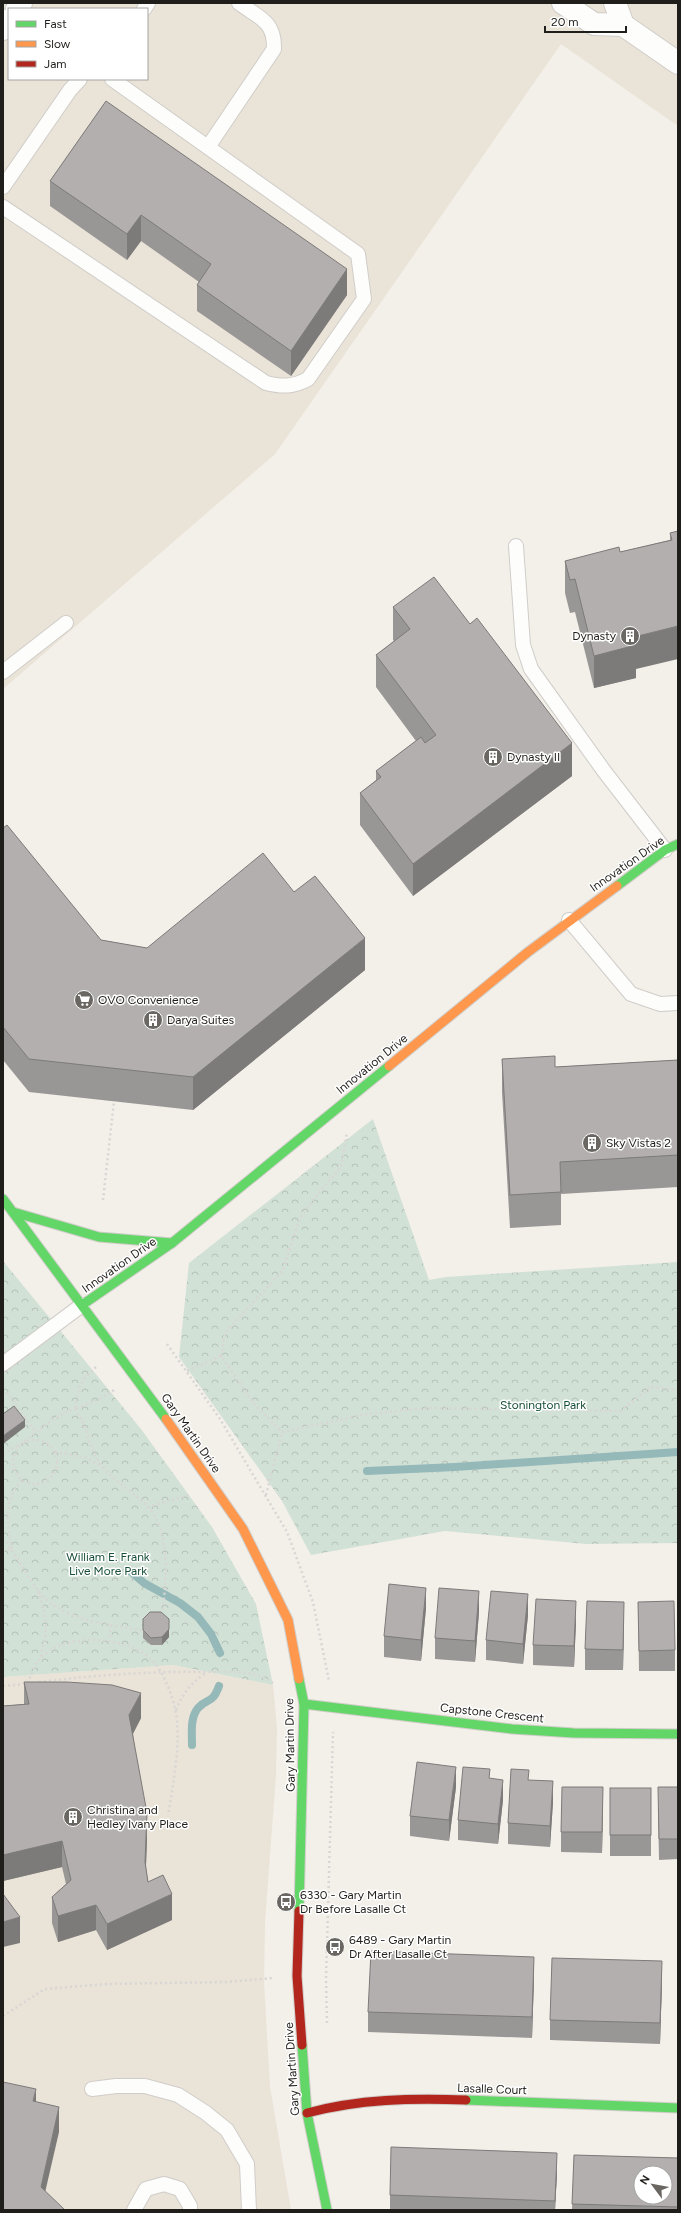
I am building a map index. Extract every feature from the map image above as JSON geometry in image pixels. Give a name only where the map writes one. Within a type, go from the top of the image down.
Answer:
[{"type":"street","points":[[564,3],[594,24],[623,25],[678,63]]},
{"type":"street","points":[[615,3],[623,25]]},
{"type":"street","name":"Innovation Drive","points":[[82,1305],[172,1243],[569,920],[665,850],[678,844]]},
{"type":"street","name":"Gary Martin Drive","points":[[3,1199],[161,1412],[243,1529],[288,1620],[304,1704],[297,1976],[307,2113],[327,2210]]},
{"type":"street","points":[[13,1212],[99,1237],[172,1243]]},
{"type":"street","name":"Capstone Crescent","points":[[304,1704],[371,1710],[511,1729],[580,1733],[678,1734]]},
{"type":"street","name":"Lasalle Court","points":[[307,2113],[333,2106],[408,2098],[678,2108]]},
{"type":"lane","points":[[208,147],[274,49],[274,34],[269,24],[239,3]]},
{"type":"lane","points":[[3,187],[70,90],[79,80]]},
{"type":"lane","points":[[3,207],[266,383],[281,387],[298,385],[308,379],[364,299],[358,254],[113,80]]},
{"type":"lane","points":[[516,546],[522,646],[531,669],[604,771],[665,850]]},
{"type":"lane","points":[[3,672],[66,623]]},
{"type":"lane","points":[[569,920],[631,994],[660,1004],[678,1003]]},
{"type":"lane","points":[[3,1364],[82,1305]]},
{"type":"lane","points":[[92,2089],[116,2086],[145,2086],[178,2095],[206,2113],[226,2130],[247,2164],[249,2210]]},
{"type":"lane","points":[[134,2210],[146,2189],[164,2184],[180,2189],[190,2206],[190,2210]]},
{"type":"path","points":[[103,1200],[114,1101]]},
{"type":"path","points":[[282,1432],[254,1404],[221,1356],[225,1332],[283,1270],[300,1218],[315,1196],[341,1167],[348,1126]]},
{"type":"path","points":[[187,1371],[221,1356]]},
{"type":"path","points":[[96,1366],[84,1377],[77,1390],[74,1409],[84,1421],[94,1454],[103,1467]]},
{"type":"path","points":[[282,1432],[367,1414],[429,1408],[620,1411],[651,1387],[678,1390]]},
{"type":"path","points":[[3,1454],[22,1444],[33,1439],[46,1442],[55,1452],[57,1466],[49,1479],[35,1484],[22,1480],[13,1468],[12,1461],[16,1449],[22,1444],[35,1432],[65,1412],[100,1399],[114,1390]]},
{"type":"path","points":[[7,1392],[35,1432]]},
{"type":"path","points":[[266,1495],[282,1432]]},
{"type":"path","points":[[55,1452],[84,1456],[103,1467],[148,1507],[157,1523],[163,1542],[166,1579],[162,1621]]},
{"type":"path","points":[[12,1549],[7,1521],[12,1490],[22,1480]]},
{"type":"path","points":[[148,1507],[196,1494]]},
{"type":"path","points":[[3,1538],[12,1549],[38,1590],[46,1618],[45,1641],[40,1659],[28,1683]]},
{"type":"path","points":[[3,1552],[12,1549]]},
{"type":"path","points":[[38,1590],[70,1614],[111,1625],[153,1633]]},
{"type":"path","points":[[109,1642],[111,1625]]},
{"type":"path","points":[[40,1659],[51,1649],[77,1640],[109,1642],[141,1651],[153,1661],[176,1710],[177,1740],[168,1815]]},
{"type":"path","points":[[3,1686],[159,1671],[245,1672],[265,1677],[277,1685]]},
{"type":"path","points":[[176,1710],[182,1696],[192,1682],[207,1672]]},
{"type":"path","points":[[3,2016],[45,1989],[107,1984],[226,1982],[297,1976]]},
{"type":"shaded area","points":[[3,3],[678,3],[678,126],[561,44],[275,454],[3,689]]},
{"type":"shaded area","points":[[173,1665],[273,1685],[277,1728],[276,1775],[265,1922],[264,1983],[270,2087],[291,2210],[3,2210],[3,1677]]},
{"type":"green space","name":"Stonington Park","points":[[373,1119],[429,1280],[446,1277],[678,1262],[678,1543],[586,1544],[445,1531],[311,1555],[282,1501],[179,1357],[189,1263]]},
{"type":"green space","name":"William E. Frank Live More Park","points":[[3,1261],[141,1429],[212,1527],[256,1604],[273,1685],[173,1665],[3,1677]]},
{"type":"building","points":[[106,101],[347,269],[291,351],[197,285],[211,264],[141,215],[127,234],[50,181]]},
{"type":"building","name":"Dynasty","points":[[678,531],[678,626],[634,637],[636,645],[594,656],[575,579],[570,580],[565,561],[619,547],[620,552],[672,540],[670,533]]},
{"type":"building","name":"Dynasty II","points":[[434,577],[470,624],[477,618],[572,743],[413,864],[360,793],[381,777],[376,771],[421,737],[425,743],[436,735],[376,655],[410,629],[393,607]]},
{"type":"building","name":"Darya Suites","points":[[7,825],[101,940],[147,948],[263,853],[294,892],[315,876],[365,938],[193,1077],[29,1059],[3,1027],[3,828]]},
{"type":"building","name":"Sky Vistas 2","points":[[555,1056],[555,1067],[678,1060],[678,1155],[560,1162],[561,1192],[510,1195],[502,1059]]},
{"type":"building","points":[[14,1406],[25,1420],[3,1436],[3,1414]]},
{"type":"building","points":[[389,1584],[426,1588],[421,1640],[384,1636]]},
{"type":"building","points":[[439,1588],[479,1591],[475,1641],[435,1638]]},
{"type":"building","points":[[491,1591],[528,1594],[523,1644],[486,1640]]},
{"type":"building","points":[[536,1599],[576,1601],[574,1646],[533,1645]]},
{"type":"building","points":[[587,1601],[624,1602],[623,1650],[585,1649]]},
{"type":"building","points":[[674,1601],[675,1650],[639,1651],[638,1602]]},
{"type":"building","points":[[150,1612],[161,1612],[169,1619],[169,1629],[162,1637],[151,1638],[143,1630],[143,1619]]},
{"type":"building","name":"Christina and Hedley Ivany Place","points":[[24,1682],[67,1682],[112,1685],[141,1693],[129,1715],[147,1813],[145,1862],[148,1882],[163,1875],[172,1894],[107,1924],[96,1905],[58,1916],[52,1897],[71,1880],[62,1841],[3,1855],[3,1706],[29,1704]]},
{"type":"building","points":[[417,1762],[456,1767],[449,1820],[410,1816]]},
{"type":"building","points":[[463,1767],[490,1769],[489,1778],[503,1780],[498,1824],[458,1820]]},
{"type":"building","points":[[511,1769],[529,1770],[528,1780],[553,1781],[550,1826],[508,1823]]},
{"type":"building","points":[[562,1787],[603,1787],[602,1832],[561,1832]]},
{"type":"building","points":[[658,1787],[678,1787],[678,1839],[659,1839]]},
{"type":"building","points":[[610,1788],[651,1788],[651,1835],[610,1835]]},
{"type":"building","points":[[3,1894],[20,1917],[3,1922]]},
{"type":"building","points":[[371,1951],[534,1957],[532,2017],[368,2012]]},
{"type":"building","points":[[552,1958],[662,1961],[660,2023],[550,2020]]},
{"type":"building","points":[[3,2082],[36,2089],[33,2101],[59,2107],[41,2187],[65,2210],[3,2210]]},
{"type":"building","points":[[391,2147],[557,2153],[555,2201],[390,2195]]},
{"type":"building","points":[[574,2155],[678,2158],[678,2207],[572,2204]]},
{"type":"waterway","points":[[367,1471],[455,1467],[678,1452]]},
{"type":"waterway","points":[[129,1570],[144,1583],[180,1603],[198,1617],[211,1634],[220,1653]]},
{"type":"waterway","points":[[192,1745],[192,1725],[195,1712],[201,1705],[214,1696],[219,1686]]},
{"type":"traffic: fast","points":[[617,886],[665,850],[678,844]]},
{"type":"traffic: fast","points":[[82,1305],[172,1243],[389,1066]]},
{"type":"traffic: fast","points":[[3,1199],[166,1419]]},
{"type":"traffic: fast","points":[[13,1212],[99,1237],[172,1243]]},
{"type":"traffic: fast","points":[[299,1679],[304,1704],[299,1911]]},
{"type":"traffic: fast","points":[[304,1704],[512,1729],[574,1733],[678,1734]]},
{"type":"traffic: fast","points":[[302,2045],[307,2113],[327,2210]]},
{"type":"traffic: fast","points":[[466,2100],[678,2108]]},
{"type":"traffic: slow","points":[[389,1066],[528,952],[617,886]]},
{"type":"traffic: slow","points":[[166,1419],[243,1529],[288,1620],[299,1679]]},
{"type":"traffic: jam","points":[[299,1911],[297,1976],[302,2045]]},
{"type":"traffic: jam","points":[[307,2113],[327,2108],[386,2100],[466,2100]]},
{"type":"place","name":"Dynasty","points":[[630,636]]},
{"type":"place","name":"Dynasty II","points":[[493,757]]},
{"type":"place","name":"OVO Convenience","points":[[84,1000]]},
{"type":"place","name":"Darya Suites","points":[[153,1020]]},
{"type":"place","name":"Sky Vistas 2","points":[[592,1143]]},
{"type":"place","name":"Christina and Hedley Ivany Place","points":[[73,1817]]},
{"type":"place","name":"6330 - Gary Martin Dr Before Lasalle Ct","points":[[286,1902]]},
{"type":"place","name":"6489 - Gary Martin Dr After Lasalle Ct","points":[[335,1947]]}]
